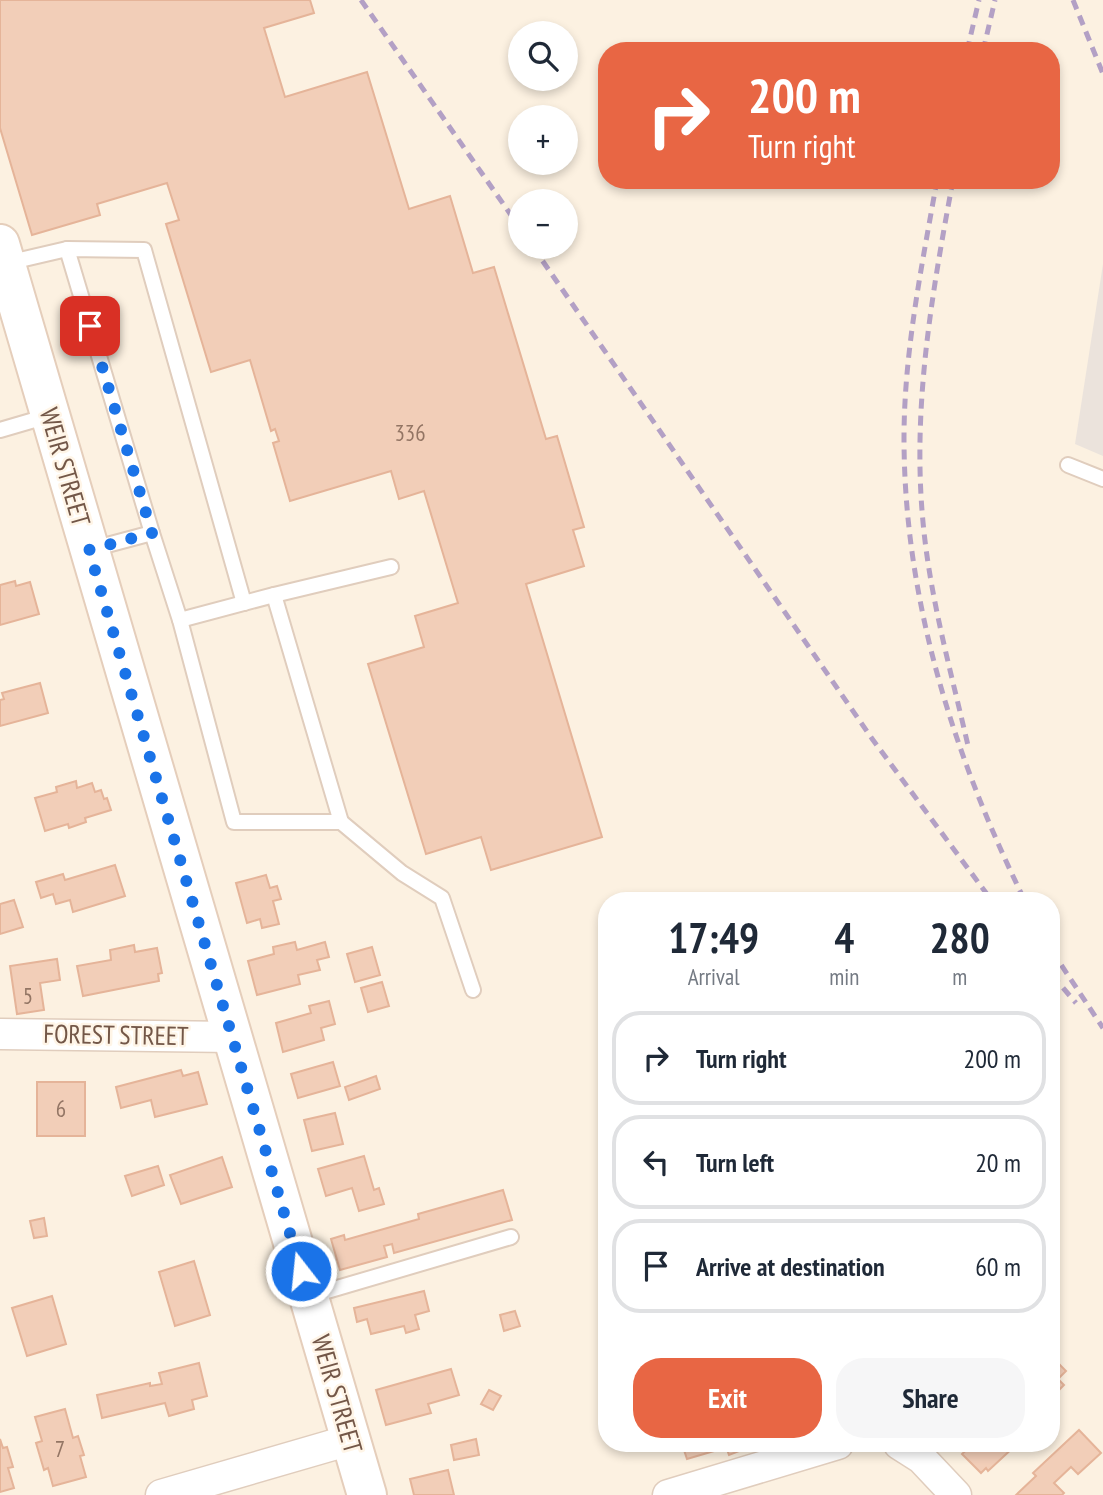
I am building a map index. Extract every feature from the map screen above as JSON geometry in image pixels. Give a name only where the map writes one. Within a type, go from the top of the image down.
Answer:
[{"type":"main road","name":"WEIR STREET","points":[[3,254],[367,1495]]},
{"type":"street","name":"FOREST STREET","points":[[0,1034],[232,1037]]},
{"type":"street","points":[[161,1495],[350,1440]]},
{"type":"street","points":[[668,1495],[811,1452]]},
{"type":"street","points":[[911,1452],[956,1495]]},
{"type":"lane","points":[[67,249],[180,620],[234,822],[341,822]]},
{"type":"lane","points":[[3,254],[67,249],[144,250],[244,603]]},
{"type":"lane","points":[[0,430],[49,416]]},
{"type":"lane","points":[[1068,465],[1103,479]]},
{"type":"lane","points":[[89,550],[152,533]]},
{"type":"lane","points":[[180,620],[391,567]]},
{"type":"lane","points":[[274,595],[341,822],[402,873],[442,898],[473,990]]},
{"type":"lane","points":[[309,1297],[511,1237]]},
{"type":"shaded area","points":[[1103,264],[1103,456],[1075,444]]},
{"type":"building","points":[[0,0],[310,0],[314,13],[264,28],[285,97],[367,72],[409,209],[450,196],[473,273],[494,267],[546,439],[557,436],[584,527],[573,530],[584,566],[526,584],[602,837],[491,870],[481,837],[426,854],[368,664],[424,647],[415,616],[458,603],[424,491],[399,499],[391,471],[290,501],[273,443],[279,441],[275,429],[271,431],[250,360],[211,372],[166,224],[179,220],[167,183],[97,204],[100,215],[32,235],[0,128]]},
{"type":"building","points":[[15,581],[16,586],[30,582],[39,614],[0,625],[0,585]]},
{"type":"building","points":[[40,683],[48,713],[0,726],[0,700],[4,699],[2,693]]},
{"type":"building","points":[[76,781],[77,788],[92,783],[95,792],[101,790],[111,810],[85,818],[86,822],[69,828],[68,824],[45,831],[35,798],[57,792],[56,787]]},
{"type":"building","points":[[115,865],[125,896],[73,912],[70,900],[56,904],[53,894],[41,898],[36,882],[63,874],[65,880]]},
{"type":"building","points":[[266,875],[270,888],[277,886],[281,899],[273,901],[279,924],[262,928],[260,919],[247,923],[236,883]]},
{"type":"building","points":[[14,900],[23,927],[0,934],[0,904]]},
{"type":"building","points":[[295,942],[297,950],[325,942],[329,957],[317,960],[320,970],[298,975],[300,984],[257,995],[248,961],[274,954],[273,947]]},
{"type":"building","points":[[134,945],[135,952],[157,948],[162,973],[158,974],[159,981],[83,996],[77,966],[111,960],[110,950]]},
{"type":"building","points":[[372,947],[380,975],[355,982],[347,954]]},
{"type":"building","points":[[57,959],[60,980],[40,983],[44,1010],[17,1014],[10,966]]},
{"type":"building","points":[[382,982],[389,1006],[368,1012],[361,988]]},
{"type":"building","points":[[329,1001],[335,1024],[321,1028],[324,1040],[283,1052],[276,1023],[311,1013],[309,1006]]},
{"type":"building","points":[[333,1062],[340,1086],[298,1098],[291,1074]]},
{"type":"building","points":[[181,1070],[183,1076],[198,1072],[207,1104],[155,1117],[151,1100],[121,1108],[116,1087]]},
{"type":"building","points":[[376,1076],[380,1089],[349,1100],[345,1087]]},
{"type":"building","points":[[37,1082],[85,1082],[85,1136],[37,1136]]},
{"type":"building","points":[[335,1113],[343,1144],[312,1151],[304,1120]]},
{"type":"building","points":[[364,1156],[374,1190],[379,1188],[384,1204],[359,1211],[352,1188],[326,1196],[318,1169]]},
{"type":"building","points":[[222,1157],[232,1187],[181,1204],[170,1175]]},
{"type":"building","points":[[158,1166],[164,1185],[132,1196],[125,1176]]},
{"type":"building","points":[[503,1190],[512,1220],[394,1253],[392,1244],[384,1246],[387,1257],[340,1270],[331,1239],[344,1235],[345,1240],[419,1219],[418,1214]]},
{"type":"building","points":[[44,1218],[47,1236],[34,1238],[30,1221]]},
{"type":"building","points":[[194,1261],[210,1315],[175,1326],[159,1272]]},
{"type":"building","points":[[424,1291],[429,1311],[415,1315],[419,1329],[406,1333],[404,1326],[371,1334],[367,1319],[357,1322],[354,1308]]},
{"type":"building","points":[[52,1296],[66,1344],[27,1356],[12,1308]]},
{"type":"building","points":[[515,1311],[520,1326],[504,1331],[500,1315]]},
{"type":"building","points":[[199,1363],[207,1396],[192,1400],[194,1409],[169,1416],[165,1403],[102,1418],[97,1395],[150,1383],[150,1386],[162,1384],[159,1373]]},
{"type":"building","points":[[1060,1365],[1066,1371],[1060,1377]]},
{"type":"building","points":[[451,1369],[459,1395],[428,1404],[431,1413],[386,1425],[376,1390]]},
{"type":"building","points":[[489,1390],[501,1396],[493,1410],[481,1404]]},
{"type":"building","points":[[65,1409],[73,1438],[78,1436],[84,1455],[80,1456],[86,1477],[53,1486],[48,1468],[44,1470],[36,1443],[42,1441],[35,1417]]},
{"type":"building","points":[[1079,1430],[1101,1453],[1078,1474],[1071,1467],[1054,1483],[1064,1493],[1062,1495],[1016,1495],[1036,1476],[1033,1473],[1055,1452],[1060,1452],[1060,1448]]},
{"type":"building","points":[[0,1439],[3,1448],[7,1447],[13,1467],[8,1468],[14,1488],[0,1492]]},
{"type":"building","points":[[476,1439],[479,1455],[454,1460],[451,1445]]},
{"type":"building","points":[[685,1452],[711,1452],[687,1459]]},
{"type":"building","points":[[1008,1452],[988,1471],[986,1468],[981,1473],[962,1454]]},
{"type":"building","points":[[448,1470],[454,1495],[414,1495],[410,1479]]},
{"type":"railway","points":[[361,0],[508,211]]},
{"type":"railway","points":[[969,42],[979,0]]},
{"type":"railway","points":[[985,42],[995,0]]},
{"type":"railway","points":[[1073,0],[1103,74]]},
{"type":"railway","points":[[935,189],[907,373],[904,438],[906,498],[913,558],[938,676],[956,734],[976,791],[1021,892]]},
{"type":"railway","points":[[951,189],[926,350],[920,479],[931,580],[969,750]]},
{"type":"railway","points":[[541,259],[873,740],[985,892]]},
{"type":"railway","points":[[1060,963],[1103,1028]]},
{"type":"railway","points":[[1060,984],[1076,1003]]},
{"type":"route","points":[[90,326],[152,533],[89,550],[301,1271]]}]
